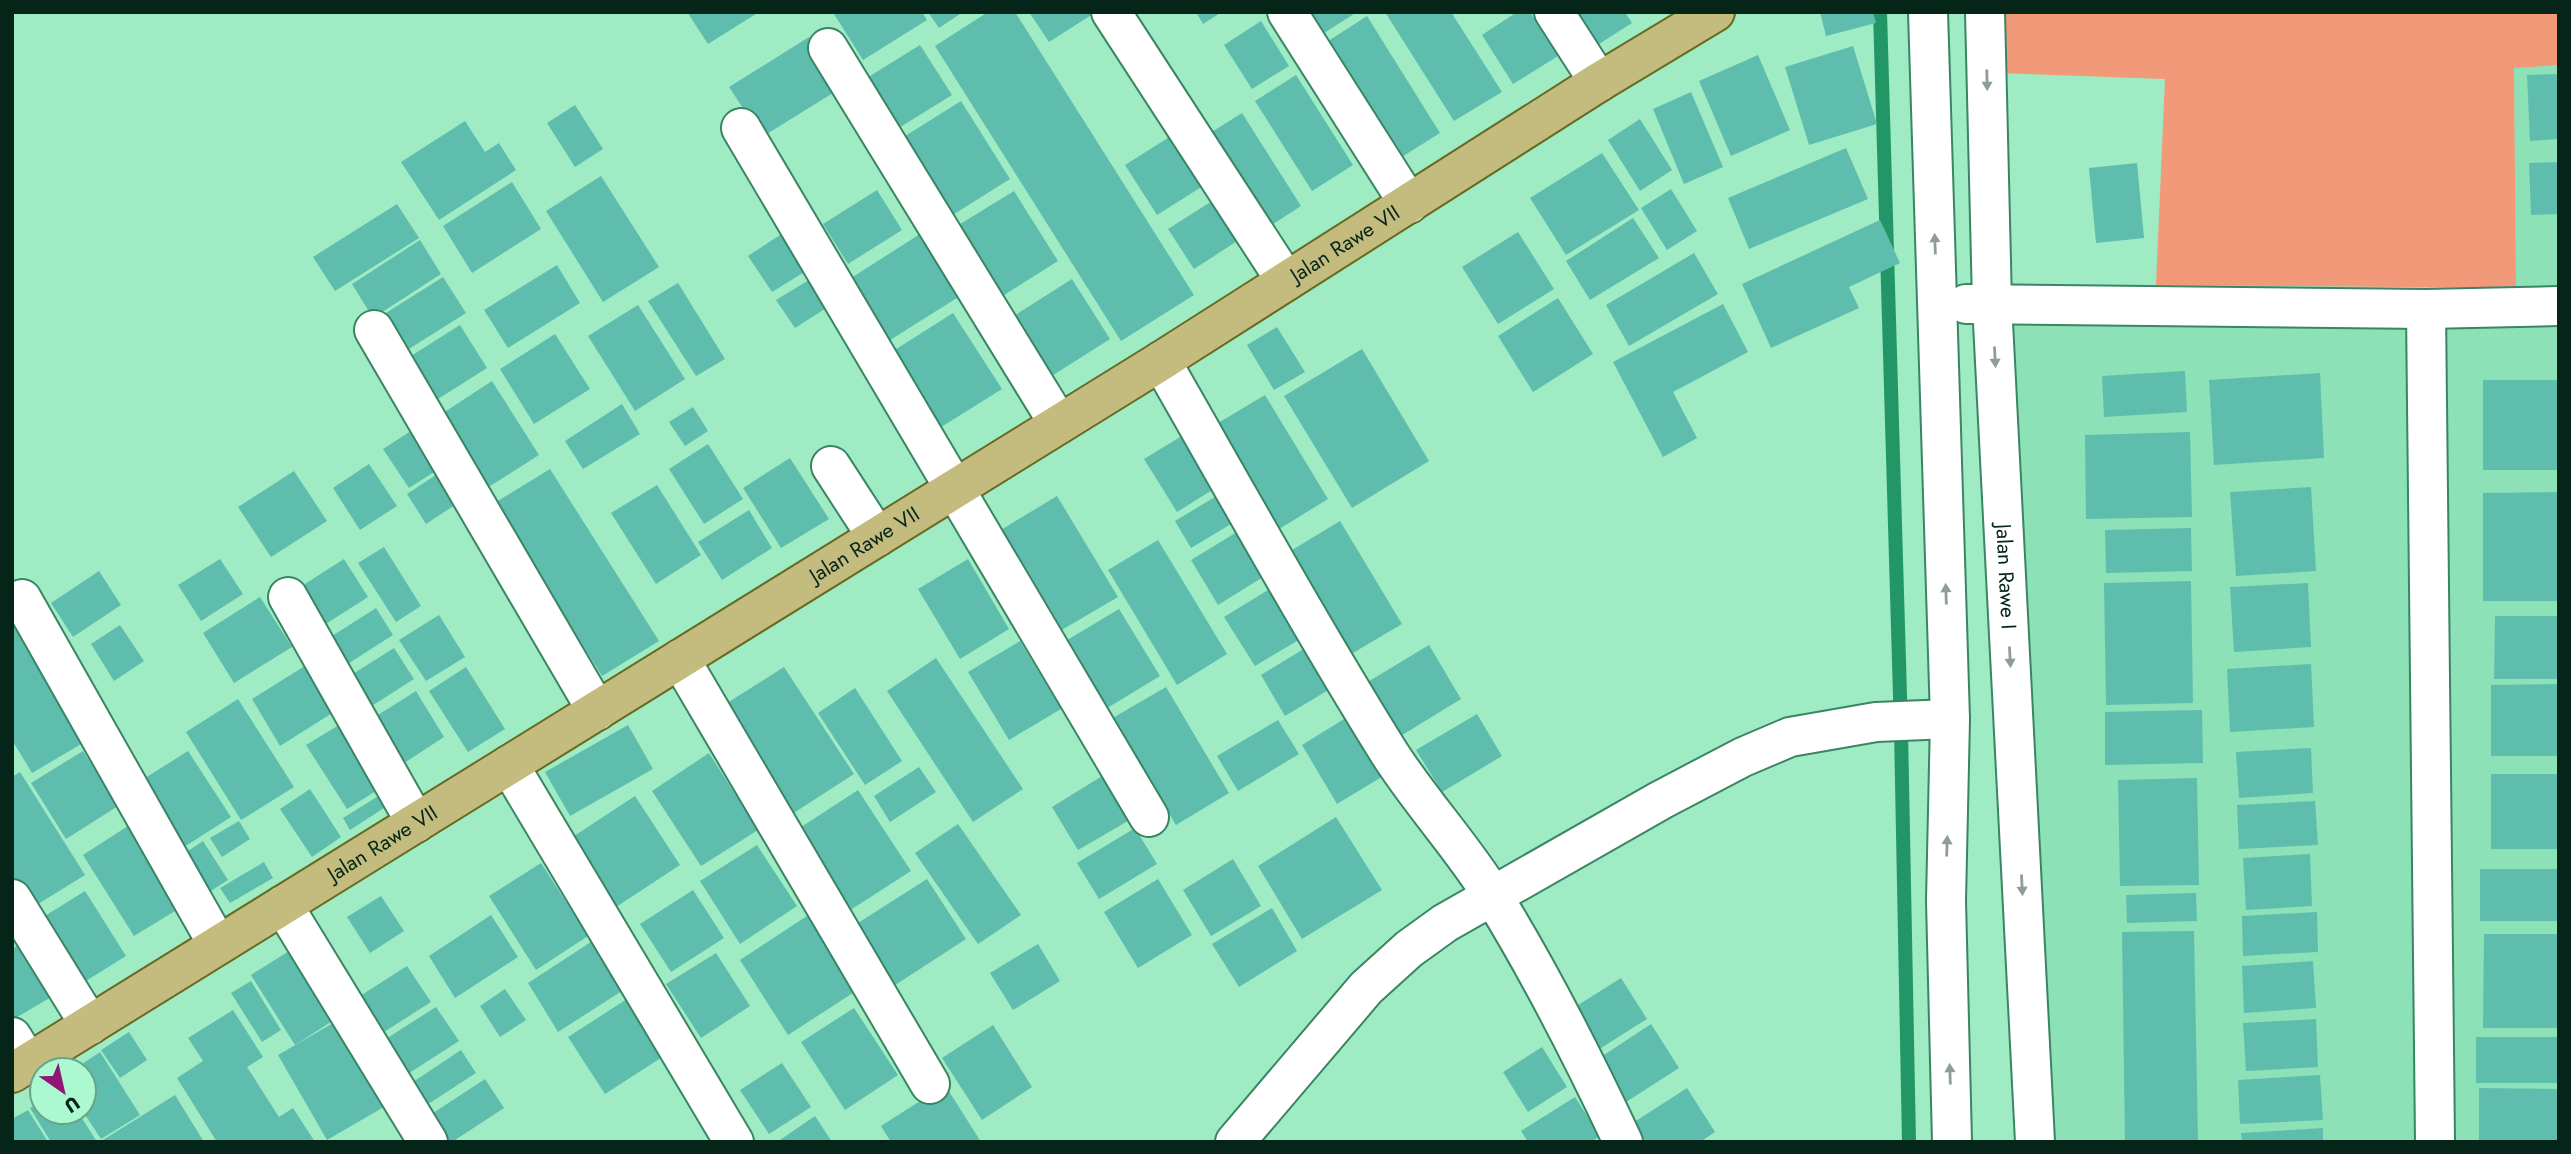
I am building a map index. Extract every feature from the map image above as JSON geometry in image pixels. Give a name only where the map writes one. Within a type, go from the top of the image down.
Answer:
[{"type":"main road","name":"Jalan Rawe VII","points":[[18,1058],[90,1025],[1161,361],[1599,82],[1715,12]]},
{"type":"street","points":[[1111,12],[1286,281]]},
{"type":"street","points":[[1287,12],[1409,204]]},
{"type":"street","points":[[1553,12],[1599,82]]},
{"type":"street","points":[[1928,12],[1937,306],[1918,720],[1945,901],[1952,1142]]},
{"type":"street","name":"Jalan Rawe I","points":[[1985,12],[1992,303],[2035,1142]]},
{"type":"street","points":[[828,48],[1059,424]]},
{"type":"street","points":[[741,128],[1149,817]]},
{"type":"street","points":[[1937,306],[1992,303],[2426,309],[2559,306]]},
{"type":"street","points":[[2426,309],[2435,1142]]},
{"type":"street","points":[[374,331],[597,711]]},
{"type":"street","points":[[1161,361],[1376,732],[1412,787],[1493,896],[1542,984],[1623,1142]]},
{"type":"street","points":[[831,466],[877,537]]},
{"type":"street","points":[[288,597],[416,823]]},
{"type":"street","points":[[22,599],[218,945]]},
{"type":"street","points":[[680,659],[930,1084]]},
{"type":"street","points":[[1235,1142],[1366,988],[1409,949],[1446,923],[1661,800],[1743,757],[1790,737],[1918,720]]},
{"type":"street","points":[[509,765],[734,1142]]},
{"type":"street","points":[[12,899],[90,1025]]},
{"type":"street","points":[[283,905],[428,1142]]},
{"type":"shaded area","points":[[2003,12],[2559,12],[2559,65],[2514,68],[2516,288],[2156,285],[2165,79],[2000,73]]},
{"type":"shaded area","points":[[2559,65],[2559,288],[2516,288],[2514,67]]},
{"type":"shaded area","points":[[2002,313],[2559,321],[2559,1142],[2049,1142]]},
{"type":"building","points":[[687,12],[759,12],[708,44]]},
{"type":"building","points":[[922,12],[927,20],[863,60],[834,14]]},
{"type":"building","points":[[928,12],[963,12],[939,28]]},
{"type":"building","points":[[988,12],[1015,12],[1194,295],[1121,341],[935,46]]},
{"type":"building","points":[[1029,12],[1096,12],[1049,42]]},
{"type":"building","points":[[1196,12],[1222,12],[1203,24]]},
{"type":"building","points":[[1296,12],[1357,12],[1313,40]]},
{"type":"building","points":[[1385,12],[1451,12],[1502,92],[1454,121]]},
{"type":"building","points":[[1517,12],[1530,12],[1558,56],[1513,84],[1482,35]]},
{"type":"building","points":[[1559,12],[1625,12],[1632,23],[1585,53]]},
{"type":"building","points":[[1820,12],[1873,12],[1876,23],[1826,36]]},
{"type":"building","points":[[1367,16],[1440,133],[1389,165],[1316,49]]},
{"type":"building","points":[[1261,21],[1289,66],[1252,89],[1224,45]]},
{"type":"building","points":[[809,37],[841,88],[762,137],[729,87]]},
{"type":"building","points":[[920,45],[952,95],[894,131],[862,81]]},
{"type":"building","points":[[1853,46],[1877,124],[1809,145],[1785,67]]},
{"type":"building","points":[[1758,55],[1790,130],[1731,156],[1699,81]]},
{"type":"building","points":[[2559,74],[2559,139],[2530,141],[2527,75]]},
{"type":"building","points":[[1296,75],[1353,165],[1312,191],[1255,101]]},
{"type":"building","points":[[1691,92],[1723,167],[1684,184],[1653,109]]},
{"type":"building","points":[[961,101],[1010,179],[951,216],[902,138]]},
{"type":"building","points":[[575,105],[603,149],[575,167],[547,123]]},
{"type":"building","points":[[1242,113],[1301,206],[1259,233],[1199,140]]},
{"type":"building","points":[[1640,119],[1672,170],[1640,191],[1608,140]]},
{"type":"building","points":[[465,121],[485,152],[499,143],[516,170],[439,220],[401,162]]},
{"type":"building","points":[[1171,136],[1203,186],[1157,215],[1125,165]]},
{"type":"building","points":[[1846,148],[1868,199],[1749,249],[1728,198]]},
{"type":"building","points":[[1602,153],[1639,210],[1566,255],[1530,198]]},
{"type":"building","points":[[2559,162],[2559,214],[2531,215],[2529,163]]},
{"type":"building","points":[[2137,163],[2144,238],[2096,243],[2089,168]]},
{"type":"building","points":[[601,176],[659,267],[603,302],[546,211]]},
{"type":"building","points":[[512,182],[541,229],[472,273],[443,226]]},
{"type":"building","points":[[1671,189],[1697,231],[1667,250],[1641,208]]},
{"type":"building","points":[[877,190],[902,230],[848,264],[823,224]]},
{"type":"building","points":[[1014,191],[1058,261],[1001,297],[957,226]]},
{"type":"building","points":[[1220,196],[1245,236],[1194,269],[1168,229]]},
{"type":"building","points":[[397,204],[419,238],[335,291],[313,257]]},
{"type":"building","points":[[1633,218],[1659,258],[1590,300],[1566,261]]},
{"type":"building","points":[[1880,220],[1900,263],[1849,287],[1859,308],[1771,348],[1742,284]]},
{"type":"building","points":[[1518,232],[1554,289],[1498,324],[1462,267]]},
{"type":"building","points":[[783,233],[806,271],[772,292],[748,256]]},
{"type":"building","points":[[920,234],[960,296],[887,342],[848,280]]},
{"type":"building","points":[[420,240],[441,274],[373,318],[352,284]]},
{"type":"building","points":[[1694,253],[1718,294],[1629,346],[1606,305]]},
{"type":"building","points":[[557,265],[580,303],[508,348],[484,310]]},
{"type":"building","points":[[443,277],[466,313],[401,354],[378,318]]},
{"type":"building","points":[[814,277],[831,305],[795,328],[776,300]]},
{"type":"building","points":[[1072,279],[1110,339],[1047,379],[1009,319]]},
{"type":"building","points":[[678,283],[725,359],[696,376],[648,301]]},
{"type":"building","points":[[1558,298],[1593,354],[1533,392],[1498,336]]},
{"type":"building","points":[[1723,304],[1748,352],[1673,392],[1697,438],[1663,457],[1613,362]]},
{"type":"building","points":[[638,305],[685,379],[635,411],[588,336]]},
{"type":"building","points":[[953,313],[1002,389],[938,429],[890,353]]},
{"type":"building","points":[[460,325],[487,368],[438,399],[411,356]]},
{"type":"building","points":[[1277,327],[1305,372],[1274,390],[1247,345]]},
{"type":"building","points":[[555,334],[590,389],[534,424],[500,369]]},
{"type":"building","points":[[1362,349],[1429,461],[1352,508],[1284,396]]},
{"type":"building","points":[[2185,371],[2187,412],[2104,417],[2102,376]]},
{"type":"building","points":[[2320,373],[2324,458],[2214,465],[2209,380]]},
{"type":"building","points":[[2483,380],[2559,380],[2559,470],[2483,470]]},
{"type":"building","points":[[492,381],[539,455],[487,488],[440,415]]},
{"type":"building","points":[[1265,395],[1328,499],[1271,534],[1208,429]]},
{"type":"building","points":[[622,404],[640,434],[583,469],[565,441]]},
{"type":"building","points":[[693,407],[708,431],[685,446],[669,422]]},
{"type":"building","points":[[417,427],[442,467],[409,488],[383,449]]},
{"type":"building","points":[[2190,432],[2192,517],[2086,519],[2085,435]]},
{"type":"building","points":[[1185,434],[1217,487],[1177,512],[1144,459]]},
{"type":"building","points":[[708,444],[743,499],[704,524],[669,469]]},
{"type":"building","points":[[790,458],[829,519],[781,548],[743,488]]},
{"type":"building","points":[[369,464],[397,506],[360,530],[333,488]]},
{"type":"building","points":[[445,469],[464,499],[426,524],[407,494]]},
{"type":"building","points":[[550,469],[659,641],[602,676],[493,504]]},
{"type":"building","points":[[294,471],[327,521],[271,557],[238,507]]},
{"type":"building","points":[[657,485],[701,555],[656,584],[611,513]]},
{"type":"building","points":[[2311,487],[2316,571],[2236,576],[2230,492]]},
{"type":"building","points":[[2559,492],[2559,601],[2483,601],[2483,493]]},
{"type":"building","points":[[1220,494],[1236,521],[1191,548],[1175,521]]},
{"type":"building","points":[[1057,496],[1118,597],[1060,631],[999,531]]},
{"type":"building","points":[[749,510],[772,548],[722,580],[698,542]]},
{"type":"building","points":[[1340,521],[1402,624],[1341,660],[1279,558]]},
{"type":"building","points":[[2191,528],[2192,571],[2106,573],[2105,530]]},
{"type":"building","points":[[1237,532],[1263,577],[1218,605],[1191,560]]},
{"type":"building","points":[[1158,540],[1227,654],[1177,685],[1108,570]]},
{"type":"building","points":[[384,547],[421,606],[396,622],[358,563]]},
{"type":"building","points":[[220,559],[243,594],[201,621],[178,585]]},
{"type":"building","points":[[344,559],[368,597],[321,627],[297,589]]},
{"type":"building","points":[[968,559],[1009,629],[960,659],[918,589]]},
{"type":"building","points":[[99,571],[121,605],[73,637],[51,603]]},
{"type":"building","points":[[2191,581],[2193,703],[2106,705],[2104,583]]},
{"type":"building","points":[[2308,583],[2311,647],[2234,652],[2230,587]]},
{"type":"building","points":[[1276,585],[1307,635],[1255,666],[1224,617]]},
{"type":"building","points":[[260,597],[292,647],[234,683],[203,633]]},
{"type":"building","points":[[376,608],[393,635],[346,665],[329,638]]},
{"type":"building","points":[[1119,609],[1160,676],[1104,710],[1064,642]]},
{"type":"building","points":[[439,615],[465,657],[426,681],[399,640]]},
{"type":"building","points":[[2495,616],[2559,616],[2559,679],[2494,679]]},
{"type":"building","points":[[17,620],[88,740],[32,773],[12,740],[12,623]]},
{"type":"building","points":[[120,625],[144,661],[114,681],[91,644]]},
{"type":"building","points":[[1020,641],[1061,709],[1009,740],[968,672]]},
{"type":"building","points":[[1310,645],[1335,686],[1285,716],[1261,675]]},
{"type":"building","points":[[1429,645],[1461,699],[1399,737],[1366,683]]},
{"type":"building","points":[[394,648],[414,679],[367,709],[348,677]]},
{"type":"building","points":[[936,658],[1023,789],[973,822],[887,691]]},
{"type":"building","points":[[308,664],[337,710],[280,746],[252,699]]},
{"type":"building","points":[[2311,664],[2314,727],[2230,732],[2227,669]]},
{"type":"building","points":[[466,667],[505,729],[468,752],[429,691]]},
{"type":"building","points":[[784,667],[854,774],[786,818],[716,710]]},
{"type":"building","points":[[2559,684],[2559,756],[2491,756],[2491,685]]},
{"type":"building","points":[[1166,687],[1229,793],[1176,825],[1111,719]]},
{"type":"building","points":[[855,688],[902,761],[865,785],[818,713]]},
{"type":"building","points":[[416,691],[444,737],[398,767],[370,720]]},
{"type":"building","points":[[238,699],[294,787],[241,820],[186,732]]},
{"type":"building","points":[[2202,710],[2203,763],[2105,765],[2105,712]]},
{"type":"building","points":[[1477,714],[1502,756],[1442,792],[1416,750]]},
{"type":"building","points":[[1349,716],[1385,775],[1337,804],[1302,745]]},
{"type":"building","points":[[1278,720],[1299,754],[1238,791],[1217,756]]},
{"type":"building","points":[[344,722],[384,786],[347,809],[306,745]]},
{"type":"building","points":[[628,725],[653,769],[570,816],[545,772]]},
{"type":"building","points":[[2311,748],[2313,793],[2239,798],[2236,752]]},
{"type":"building","points":[[83,751],[118,806],[66,839],[31,783]]},
{"type":"building","points":[[188,751],[231,817],[184,847],[142,780]]},
{"type":"building","points":[[709,753],[758,830],[701,866],[652,791]]},
{"type":"building","points":[[919,767],[936,792],[890,822],[874,796]]},
{"type":"building","points":[[20,772],[85,875],[30,909],[12,881],[12,777]]},
{"type":"building","points":[[1107,773],[1133,818],[1078,850],[1052,807]]},
{"type":"building","points":[[2491,774],[2559,774],[2559,849],[2491,849]]},
{"type":"building","points":[[2197,778],[2199,885],[2120,886],[2118,780]]},
{"type":"building","points":[[310,789],[341,837],[312,857],[280,809]]},
{"type":"building","points":[[858,790],[911,871],[841,916],[789,835]]},
{"type":"building","points":[[380,795],[387,806],[350,830],[343,818]]},
{"type":"building","points":[[635,796],[680,865],[613,909],[568,840]]},
{"type":"building","points":[[2315,801],[2318,845],[2239,849],[2237,805]]},
{"type":"building","points":[[1336,817],[1382,890],[1302,939],[1258,866]]},
{"type":"building","points":[[239,821],[250,839],[222,857],[210,838]]},
{"type":"building","points":[[958,824],[1021,915],[978,944],[915,853]]},
{"type":"building","points":[[128,826],[180,908],[134,936],[83,855]]},
{"type":"building","points":[[1135,828],[1157,864],[1099,899],[1077,863]]},
{"type":"building","points":[[203,841],[228,880],[200,898],[176,859]]},
{"type":"building","points":[[757,845],[797,906],[740,944],[700,881]]},
{"type":"building","points":[[2310,854],[2312,906],[2246,910],[2243,858]]},
{"type":"building","points":[[1233,859],[1261,906],[1211,936],[1183,890]]},
{"type":"building","points":[[264,862],[273,878],[230,903],[220,888]]},
{"type":"building","points":[[541,863],[588,936],[536,970],[489,896]]},
{"type":"building","points":[[2480,869],[2559,869],[2559,921],[2480,921]]},
{"type":"building","points":[[927,879],[966,939],[886,991],[847,930]]},
{"type":"building","points":[[1158,879],[1192,935],[1138,968],[1104,912]]},
{"type":"building","points":[[693,890],[724,938],[671,972],[640,924]]},
{"type":"building","points":[[85,891],[126,956],[81,984],[40,919]]},
{"type":"building","points":[[2196,893],[2197,921],[2127,923],[2126,895]]},
{"type":"building","points":[[381,896],[404,931],[370,953],[347,917]]},
{"type":"building","points":[[1272,908],[1297,951],[1239,987],[1212,944]]},
{"type":"building","points":[[2317,912],[2318,952],[2243,956],[2242,916]]},
{"type":"building","points":[[491,915],[518,957],[455,998],[429,956]]},
{"type":"building","points":[[807,916],[856,991],[788,1035],[740,960]]},
{"type":"building","points":[[2194,931],[2198,1142],[2125,1142],[2122,932]]},
{"type":"building","points":[[2484,934],[2559,934],[2559,1028],[2483,1028]]},
{"type":"building","points":[[594,940],[625,989],[558,1032],[528,983]]},
{"type":"building","points":[[21,944],[53,996],[12,1020],[12,949]]},
{"type":"building","points":[[1038,944],[1060,981],[1013,1010],[990,973]]},
{"type":"building","points":[[294,948],[337,1018],[295,1045],[251,975]]},
{"type":"building","points":[[716,953],[750,1006],[701,1038],[666,984]]},
{"type":"building","points":[[2313,961],[2316,1008],[2244,1013],[2242,966]]},
{"type":"building","points":[[407,966],[431,1002],[384,1032],[360,996]]},
{"type":"building","points":[[1621,978],[1647,1019],[1590,1055],[1564,1014]]},
{"type":"building","points":[[251,981],[281,1030],[262,1042],[231,993]]},
{"type":"building","points":[[505,989],[526,1020],[500,1037],[480,1006]]},
{"type":"building","points":[[630,997],[667,1054],[605,1094],[568,1037]]},
{"type":"building","points":[[436,1007],[459,1041],[403,1077],[381,1042]]},
{"type":"building","points":[[854,1008],[898,1075],[845,1110],[801,1042]]},
{"type":"building","points":[[233,1010],[263,1057],[247,1067],[279,1117],[293,1108],[315,1142],[217,1142],[177,1078],[203,1061],[188,1038]]},
{"type":"building","points":[[340,1019],[389,1104],[327,1140],[278,1055]]},
{"type":"building","points":[[2316,1019],[2318,1067],[2246,1071],[2243,1023]]},
{"type":"building","points":[[1651,1024],[1679,1068],[1623,1104],[1595,1061]]},
{"type":"building","points":[[993,1025],[1032,1087],[982,1120],[942,1058]]},
{"type":"building","points":[[129,1032],[147,1060],[120,1078],[101,1050]]},
{"type":"building","points":[[2476,1037],[2559,1037],[2559,1083],[2476,1083]]},
{"type":"building","points":[[1542,1047],[1567,1087],[1528,1112],[1503,1072]]},
{"type":"building","points":[[461,1050],[476,1073],[422,1108],[407,1086]]},
{"type":"building","points":[[100,1052],[140,1115],[101,1139],[92,1126],[98,1126],[98,1056],[94,1056]]},
{"type":"building","points":[[782,1063],[811,1107],[769,1134],[740,1090]]},
{"type":"building","points":[[2320,1075],[2323,1120],[2240,1124],[2238,1080]]},
{"type":"building","points":[[485,1079],[504,1108],[452,1142],[442,1142],[427,1117]]},
{"type":"building","points":[[945,1085],[981,1142],[891,1142],[881,1126]]},
{"type":"building","points":[[1687,1088],[1715,1132],[1700,1142],[1633,1142],[1625,1128]]},
{"type":"building","points":[[2479,1088],[2559,1089],[2559,1142],[2479,1142]]},
{"type":"building","points":[[175,1095],[204,1142],[103,1140]]},
{"type":"building","points":[[1575,1097],[1600,1136],[1591,1142],[1528,1142],[1521,1131]]},
{"type":"building","points":[[28,1110],[28,1126],[38,1126],[48,1142],[12,1142],[12,1119]]},
{"type":"building","points":[[815,1116],[832,1142],[777,1142]]},
{"type":"building","points":[[41,1126],[87,1126],[97,1142],[51,1142]]},
{"type":"building","points":[[2323,1128],[2323,1142],[2242,1142],[2241,1133]]},
{"type":"waterway","points":[[1880,12],[1901,730],[1909,1142]]}]
